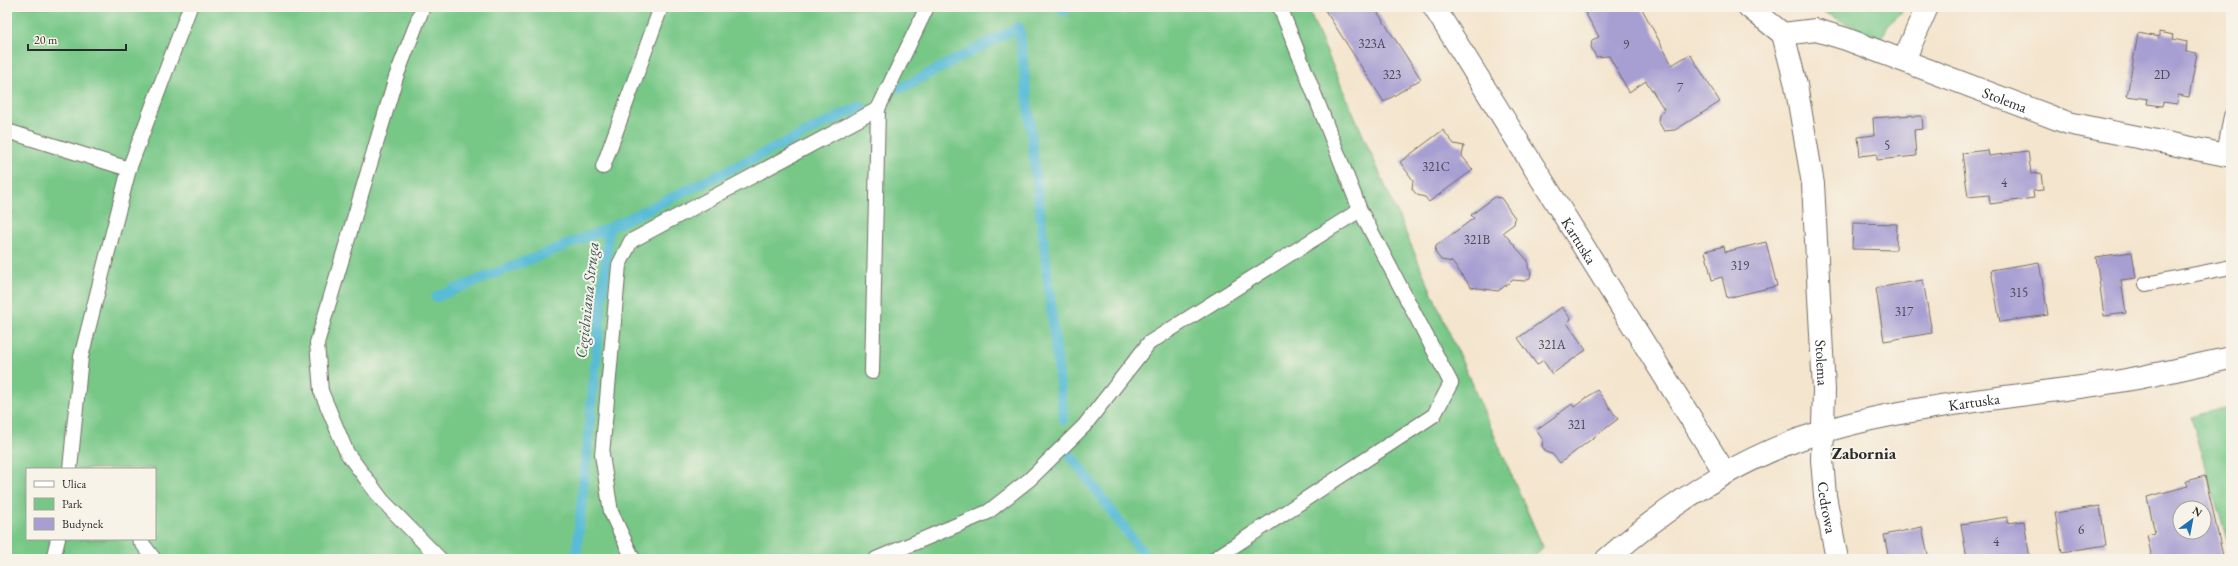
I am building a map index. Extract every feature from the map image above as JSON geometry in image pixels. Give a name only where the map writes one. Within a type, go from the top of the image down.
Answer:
[{"type":"street","name":"Kartuska","points":[[1434,7],[1725,474]]},
{"type":"street","points":[[1750,7],[1783,34]]},
{"type":"street","points":[[1904,60],[1927,7]]},
{"type":"street","name":"Stolema","points":[[1824,431],[1824,383],[1813,184],[1796,85],[1783,34],[1816,30],[1904,60],[2068,123],[2228,155]]},
{"type":"street","name":"Kartuska","points":[[1607,559],[1646,526],[1684,499],[1725,474],[1774,450],[1824,431],[1904,412],[2127,380],[2231,358]]},
{"type":"street","name":"Cedrowa","points":[[1824,431],[1822,460],[1825,496],[1837,559]]},
{"type":"lane","points":[[70,468],[81,357],[129,169],[190,7]]},
{"type":"lane","points":[[424,7],[396,77],[317,343],[320,391],[347,453],[382,500],[440,559]]},
{"type":"lane","points":[[603,167],[661,7]]},
{"type":"lane","points":[[872,372],[878,109],[927,7]]},
{"type":"lane","points":[[1214,559],[1434,415],[1451,383],[1360,210],[1280,7]]},
{"type":"lane","points":[[633,559],[611,512],[602,455],[619,265],[631,241],[878,109]]},
{"type":"lane","points":[[2228,155],[2231,116]]},
{"type":"lane","points":[[7,131],[129,169]]},
{"type":"lane","points":[[876,559],[988,512],[1030,479],[1084,426],[1149,343],[1360,210]]},
{"type":"lane","points":[[2146,284],[2231,267]]},
{"type":"lane","points":[[53,559],[58,540]]},
{"type":"lane","points":[[140,540],[154,559]]},
{"type":"green space","points":[[7,7],[1307,7],[1543,547],[1532,559],[7,559]]},
{"type":"green space","points":[[1814,7],[1903,7],[1901,13],[1889,24],[1881,39]]},
{"type":"green space","points":[[2231,406],[2231,553],[2190,417]]},
{"type":"building","points":[[1323,7],[1374,7],[1421,79],[1384,102]]},
{"type":"building","points":[[1582,7],[1641,7],[1672,65],[1690,54],[1720,102],[1675,130],[1664,131],[1658,121],[1659,115],[1664,109],[1646,81],[1629,92],[1609,56],[1596,57],[1591,47],[1592,40],[1599,37]]},
{"type":"building","points":[[2016,7],[2026,7],[2025,10]]},
{"type":"building","points":[[2159,32],[2174,35],[2173,39],[2187,42],[2186,51],[2197,53],[2189,97],[2178,95],[2177,104],[2163,102],[2162,106],[2147,104],[2148,99],[2127,96],[2138,33],[2159,37]]},
{"type":"building","points":[[1912,115],[1922,116],[1923,129],[1914,130],[1916,156],[1877,160],[1877,154],[1860,156],[1858,137],[1874,135],[1873,118]]},
{"type":"building","points":[[1443,130],[1454,144],[1464,146],[1462,156],[1473,170],[1429,202],[1425,197],[1417,195],[1412,189],[1413,180],[1400,162]]},
{"type":"building","points":[[1988,150],[1989,156],[2028,151],[2031,174],[2041,173],[2043,190],[2033,191],[2034,198],[1990,204],[1989,195],[1968,197],[1962,153]]},
{"type":"building","points":[[1495,197],[1501,198],[1515,218],[1514,224],[1503,232],[1528,261],[1528,268],[1531,272],[1530,278],[1525,281],[1513,280],[1498,291],[1471,287],[1452,262],[1441,260],[1435,252],[1436,246],[1474,218],[1471,215]]},
{"type":"building","points":[[1853,223],[1897,224],[1896,250],[1852,249]]},
{"type":"building","points":[[1766,242],[1777,286],[1727,298],[1722,277],[1712,280],[1705,251],[1724,246],[1725,252]]},
{"type":"building","points":[[2132,252],[2136,278],[2121,280],[2126,313],[2104,316],[2096,257]]},
{"type":"building","points":[[2039,262],[2048,315],[2000,322],[1991,270]]},
{"type":"building","points":[[1923,280],[1932,333],[1884,341],[1876,288]]},
{"type":"building","points":[[1562,307],[1571,319],[1567,323],[1586,350],[1552,374],[1543,360],[1537,365],[1518,338]]},
{"type":"building","points":[[1597,390],[1618,419],[1560,463],[1552,454],[1546,452],[1542,446],[1543,440],[1536,430],[1572,404],[1574,407]]},
{"type":"building","points":[[2205,476],[2210,500],[2172,500],[2172,540],[2212,540],[2212,507],[2223,556],[2209,559],[2152,559],[2147,535],[2155,533],[2147,497],[2188,486],[2186,481]]},
{"type":"building","points":[[2100,506],[2106,545],[2062,552],[2055,513]]},
{"type":"building","points":[[2007,517],[2007,523],[2024,521],[2030,559],[1967,559],[1961,524]]},
{"type":"building","points":[[1922,527],[1929,559],[1889,559],[1884,535]]},
{"type":"waterway","name":"Cegielniana Struga","points":[[1063,11],[1070,7]]},
{"type":"waterway","points":[[901,88],[1019,27],[1064,420]]},
{"type":"waterway","name":"Cegielniana Struga","points":[[436,297],[609,228],[861,106]]},
{"type":"waterway","name":"Cegielniana Struga","points":[[576,558],[609,228]]},
{"type":"waterway","points":[[1070,455],[1147,559]]},
{"type":"district","name":"Zabornia","points":[[1864,453]]}]
